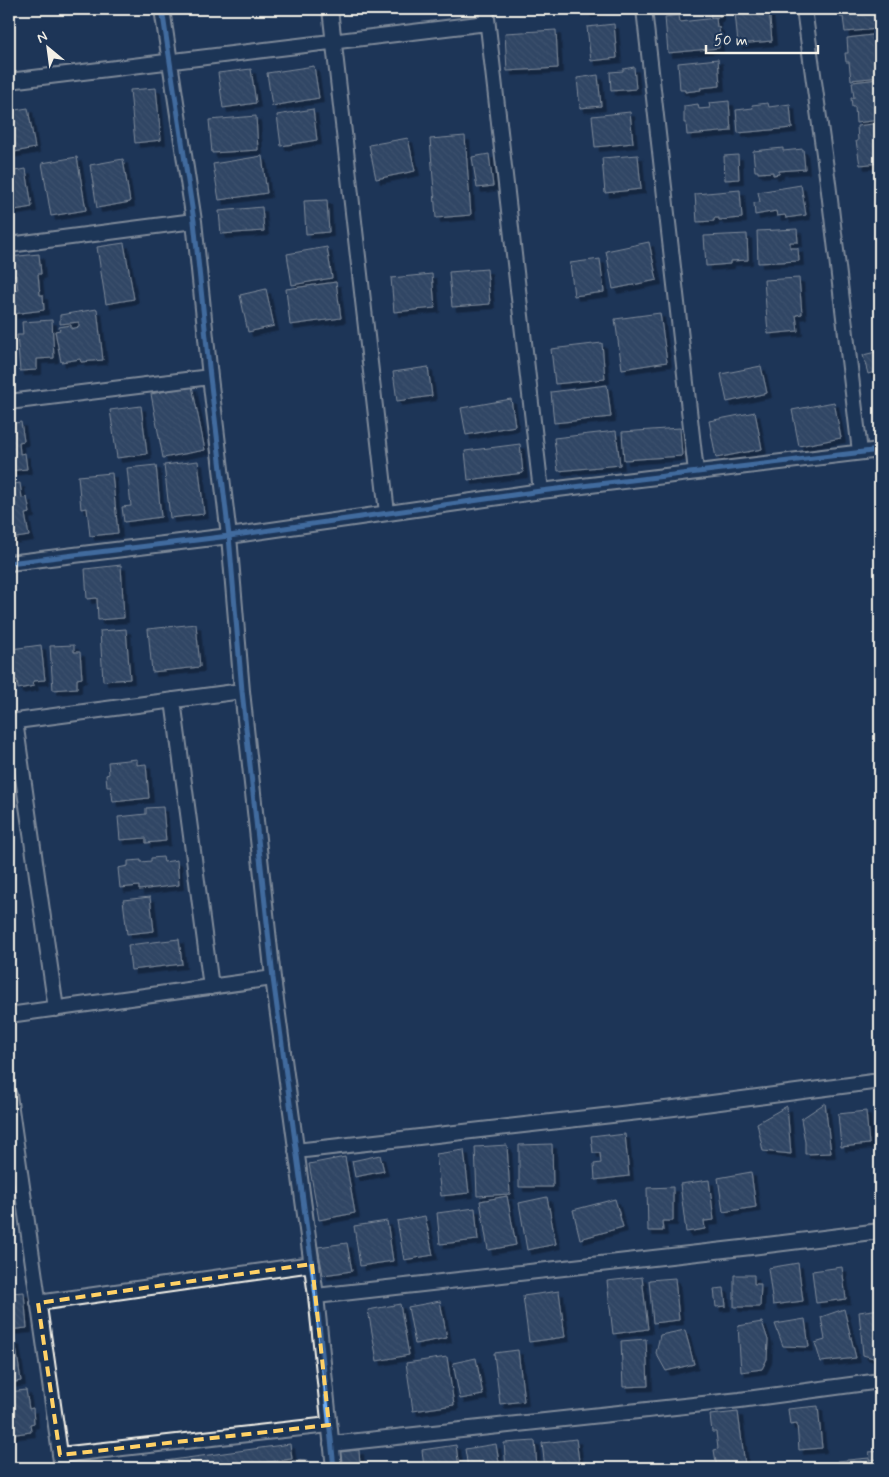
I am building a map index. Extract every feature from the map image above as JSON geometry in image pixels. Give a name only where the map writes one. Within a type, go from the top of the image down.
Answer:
[{"type":"street","points":[[162,9],[194,221],[229,536],[242,691],[273,978],[316,1296],[334,1468]]},
{"type":"street","points":[[330,9],[387,513]]},
{"type":"street","points":[[486,9],[541,491]]},
{"type":"street","points":[[644,9],[696,472]]},
{"type":"street","points":[[804,9],[829,193],[860,452]]},
{"type":"street","points":[[9,81],[487,23]]},
{"type":"street","points":[[9,245],[194,221]]},
{"type":"street","points":[[9,402],[210,377]]},
{"type":"street","points":[[9,563],[229,536],[541,491],[880,450]]},
{"type":"street","points":[[56,1009],[12,721],[242,691]]},
{"type":"street","points":[[173,700],[211,987]]},
{"type":"street","points":[[9,1015],[273,978]]},
{"type":"street","points":[[296,1151],[674,1108],[880,1081]]},
{"type":"street","points":[[9,1095],[61,1462],[329,1426]]},
{"type":"street","points":[[316,1296],[751,1247],[880,1230]]},
{"type":"street","points":[[38,1303],[312,1264]]},
{"type":"street","points":[[331,1444],[740,1400],[880,1381]]},
{"type":"highlighted area","points":[[312,1264],[329,1425],[60,1455],[38,1303]]},
{"type":"building","points":[[586,9],[611,9],[587,13]]},
{"type":"building","points":[[710,9],[719,9],[720,17],[711,18]]},
{"type":"building","points":[[769,9],[772,41],[738,44],[735,12]]},
{"type":"building","points":[[839,9],[868,9],[868,12],[876,11],[878,29],[845,32],[843,17],[840,17]]},
{"type":"building","points":[[679,15],[680,22],[716,18],[720,37],[718,37],[719,48],[668,53],[665,17]]},
{"type":"building","points":[[614,24],[617,58],[591,61],[587,27]]},
{"type":"building","points":[[556,30],[558,68],[507,71],[505,33]]},
{"type":"building","points":[[880,34],[880,53],[876,54],[877,56],[880,55],[880,77],[851,80],[849,62],[846,62],[845,53],[848,53],[847,38]]},
{"type":"building","points":[[718,59],[720,86],[685,92],[685,90],[680,90],[678,63]]},
{"type":"building","points":[[314,66],[319,98],[272,106],[267,73]]},
{"type":"building","points":[[634,67],[636,89],[611,91],[610,72],[623,71],[623,69]]},
{"type":"building","points":[[251,69],[256,103],[223,108],[218,73]]},
{"type":"building","points":[[598,75],[601,106],[580,108],[577,78]]},
{"type":"building","points":[[880,79],[880,120],[856,123],[855,107],[852,107],[851,98],[854,98],[852,82]]},
{"type":"building","points":[[156,88],[161,140],[135,143],[130,90]]},
{"type":"building","points":[[729,101],[731,131],[687,135],[686,123],[684,123],[684,106],[698,104],[699,109],[710,108],[709,103]]},
{"type":"building","points":[[768,103],[769,107],[790,104],[792,128],[738,133],[736,110],[753,108],[752,105]]},
{"type":"building","points":[[28,108],[35,148],[9,153],[9,111]]},
{"type":"building","points":[[313,109],[317,140],[281,146],[277,115]]},
{"type":"building","points":[[630,112],[633,143],[595,147],[592,116]]},
{"type":"building","points":[[256,116],[258,150],[212,153],[209,120]]},
{"type":"building","points":[[880,123],[880,163],[860,165],[856,141],[858,141],[857,126]]},
{"type":"building","points":[[465,136],[471,215],[436,218],[430,139]]},
{"type":"building","points":[[408,138],[415,171],[376,179],[369,145]]},
{"type":"building","points":[[783,148],[783,151],[803,149],[805,169],[779,171],[779,174],[773,175],[773,172],[758,173],[758,171],[755,171],[753,151]]},
{"type":"building","points":[[489,154],[493,186],[477,188],[472,157]]},
{"type":"building","points":[[638,155],[641,189],[605,193],[602,158]]},
{"type":"building","points":[[738,155],[739,179],[725,180],[724,156]]},
{"type":"building","points":[[262,156],[267,193],[219,200],[213,164]]},
{"type":"building","points":[[77,157],[86,210],[51,216],[42,163]]},
{"type":"building","points":[[123,159],[130,202],[97,208],[90,165]]},
{"type":"building","points":[[26,169],[32,207],[9,211],[9,172]]},
{"type":"building","points":[[801,185],[806,215],[786,218],[785,215],[777,216],[776,211],[755,215],[754,203],[760,202],[758,192]]},
{"type":"building","points":[[740,190],[742,218],[719,220],[719,218],[714,218],[714,221],[697,222],[695,194]]},
{"type":"building","points":[[327,200],[329,232],[306,234],[304,201]]},
{"type":"building","points":[[262,207],[264,231],[221,234],[219,211]]},
{"type":"building","points":[[797,229],[798,242],[790,242],[790,248],[798,248],[799,261],[758,263],[757,231]]},
{"type":"building","points":[[747,234],[748,260],[730,261],[730,264],[706,266],[704,236]]},
{"type":"building","points":[[649,242],[657,280],[613,289],[606,251]]},
{"type":"building","points":[[124,243],[134,299],[106,304],[97,247]]},
{"type":"building","points":[[327,247],[332,278],[292,285],[287,254]]},
{"type":"building","points":[[39,254],[41,274],[38,274],[44,310],[13,314],[11,291],[18,290],[16,275],[11,276],[9,257]]},
{"type":"building","points":[[600,259],[604,292],[574,296],[570,263]]},
{"type":"building","points":[[487,269],[490,304],[452,307],[449,272]]},
{"type":"building","points":[[432,274],[435,308],[394,312],[391,278]]},
{"type":"building","points":[[799,278],[802,314],[796,315],[798,331],[768,334],[764,280]]},
{"type":"building","points":[[336,282],[341,318],[290,325],[286,289]]},
{"type":"building","points":[[266,289],[274,326],[248,332],[240,295]]},
{"type":"building","points":[[97,309],[103,360],[81,362],[80,359],[61,362],[55,331],[60,330],[59,327],[71,325],[71,329],[79,327],[79,322],[60,324],[60,315]]},
{"type":"building","points":[[660,313],[667,362],[622,369],[615,319]]},
{"type":"building","points":[[52,320],[54,358],[37,359],[37,370],[20,371],[17,335],[23,335],[22,322]]},
{"type":"building","points":[[602,343],[605,379],[555,384],[551,349]]},
{"type":"building","points":[[880,351],[880,379],[878,371],[868,374],[863,355]]},
{"type":"building","points":[[761,366],[767,393],[727,402],[721,374]]},
{"type":"building","points":[[428,367],[432,396],[397,401],[393,372]]},
{"type":"building","points":[[607,385],[611,417],[554,423],[551,392]]},
{"type":"building","points":[[192,386],[205,450],[163,458],[151,394]]},
{"type":"building","points":[[511,399],[515,426],[466,435],[461,408]]},
{"type":"building","points":[[834,402],[841,438],[799,446],[792,410]]},
{"type":"building","points":[[141,406],[147,454],[117,458],[110,410]]},
{"type":"building","points":[[755,412],[762,449],[716,458],[709,421]]},
{"type":"building","points":[[21,422],[24,441],[19,442],[20,454],[25,453],[27,469],[9,471],[9,424]]},
{"type":"building","points":[[680,428],[682,456],[624,460],[622,432]]},
{"type":"building","points":[[616,431],[620,465],[558,471],[554,438]]},
{"type":"building","points":[[520,444],[523,473],[468,480],[465,451]]},
{"type":"building","points":[[198,461],[204,514],[170,518],[164,465]]},
{"type":"building","points":[[156,465],[161,517],[124,522],[122,507],[131,506],[127,468]]},
{"type":"building","points":[[112,473],[118,533],[90,536],[87,508],[81,509],[78,476]]},
{"type":"building","points":[[20,483],[22,498],[27,497],[30,513],[25,514],[29,536],[9,539],[9,485]]},
{"type":"building","points":[[121,565],[124,618],[98,620],[97,598],[87,599],[85,569]]},
{"type":"building","points":[[196,624],[200,667],[152,672],[148,629]]},
{"type":"building","points":[[126,629],[130,679],[103,681],[100,631]]},
{"type":"building","points":[[41,645],[45,680],[33,681],[34,686],[18,689],[17,680],[9,681],[9,665],[13,665],[11,649]]},
{"type":"building","points":[[74,645],[74,652],[80,652],[82,678],[77,679],[77,688],[53,690],[50,646]]},
{"type":"building","points":[[137,759],[137,765],[146,764],[149,798],[113,802],[111,787],[107,787],[108,762]]},
{"type":"building","points":[[163,807],[166,841],[146,843],[146,838],[120,840],[118,817],[146,814],[146,808]]},
{"type":"building","points":[[163,857],[164,862],[177,860],[179,885],[139,890],[139,886],[120,888],[118,868],[128,866],[128,861],[151,861],[151,858]]},
{"type":"building","points":[[150,897],[154,931],[127,934],[123,900]]},
{"type":"building","points":[[179,939],[182,964],[131,970],[128,945]]},
{"type":"building","points":[[825,1103],[831,1153],[805,1154],[801,1119]]},
{"type":"building","points":[[787,1106],[791,1154],[763,1151],[757,1123]]},
{"type":"building","points":[[866,1111],[869,1144],[841,1147],[838,1114]]},
{"type":"building","points":[[608,1134],[609,1136],[625,1134],[629,1176],[595,1180],[594,1164],[601,1163],[600,1153],[593,1153],[591,1136]]},
{"type":"building","points":[[552,1144],[553,1187],[519,1187],[519,1145]]},
{"type":"building","points":[[507,1145],[510,1194],[477,1196],[475,1147]]},
{"type":"building","points":[[464,1150],[469,1193],[441,1196],[436,1154]]},
{"type":"building","points":[[380,1155],[384,1171],[355,1177],[352,1161]]},
{"type":"building","points":[[345,1157],[355,1213],[319,1220],[309,1164]]},
{"type":"building","points":[[751,1172],[756,1207],[723,1212],[718,1178]]},
{"type":"building","points":[[709,1180],[714,1220],[704,1221],[705,1229],[686,1232],[680,1184]]},
{"type":"building","points":[[673,1187],[673,1221],[662,1221],[663,1231],[648,1231],[647,1188]]},
{"type":"building","points":[[507,1196],[516,1245],[488,1250],[480,1201]]},
{"type":"building","points":[[547,1197],[556,1244],[527,1250],[519,1203]]},
{"type":"building","points":[[615,1199],[623,1227],[580,1239],[573,1210]]},
{"type":"building","points":[[475,1208],[478,1240],[440,1244],[437,1213]]},
{"type":"building","points":[[425,1216],[433,1255],[404,1260],[397,1221]]},
{"type":"building","points":[[387,1221],[393,1261],[360,1266],[354,1226]]},
{"type":"building","points":[[347,1243],[352,1271],[323,1275],[318,1247]]},
{"type":"building","points":[[798,1263],[803,1301],[773,1305],[768,1268]]},
{"type":"building","points":[[842,1267],[846,1299],[816,1303],[812,1271]]},
{"type":"building","points":[[734,1275],[754,1275],[754,1284],[761,1284],[760,1307],[734,1307]]},
{"type":"building","points":[[642,1277],[648,1329],[613,1334],[607,1281]]},
{"type":"building","points":[[675,1278],[679,1320],[653,1323],[649,1280]]},
{"type":"building","points":[[724,1288],[726,1306],[716,1307],[714,1289]]},
{"type":"building","points":[[559,1291],[565,1337],[529,1342],[523,1296]]},
{"type":"building","points":[[24,1292],[27,1328],[9,1330],[9,1293]]},
{"type":"building","points":[[440,1301],[447,1338],[415,1344],[408,1307]]},
{"type":"building","points":[[400,1304],[409,1355],[377,1361],[368,1310]]},
{"type":"building","points":[[844,1309],[856,1358],[821,1362],[815,1343],[825,1340],[821,1317]]},
{"type":"building","points":[[880,1309],[880,1339],[878,1340],[880,1360],[863,1355],[859,1312]]},
{"type":"building","points":[[805,1319],[809,1347],[783,1346],[775,1324]]},
{"type":"building","points":[[762,1322],[768,1340],[767,1359],[762,1369],[741,1372],[738,1326]]},
{"type":"building","points":[[685,1330],[694,1364],[666,1371],[656,1353],[660,1335]]},
{"type":"building","points":[[646,1339],[648,1386],[623,1387],[621,1341]]},
{"type":"building","points":[[15,1341],[21,1381],[9,1383],[9,1342]]},
{"type":"building","points":[[518,1350],[524,1401],[500,1404],[494,1353]]},
{"type":"building","points":[[447,1357],[454,1405],[413,1411],[406,1363]]},
{"type":"building","points":[[476,1358],[483,1395],[460,1399],[453,1363]]},
{"type":"building","points":[[26,1390],[29,1409],[33,1408],[34,1423],[30,1424],[31,1432],[9,1435],[9,1392]]},
{"type":"building","points":[[818,1406],[822,1448],[799,1450],[797,1424],[790,1425],[788,1409]]},
{"type":"building","points":[[880,1407],[880,1448],[876,1448],[874,1408]]},
{"type":"building","points":[[738,1412],[745,1465],[717,1468],[714,1450],[718,1449],[716,1432],[712,1432],[710,1415]]},
{"type":"building","points":[[576,1439],[580,1468],[545,1468],[542,1443]]},
{"type":"building","points":[[535,1441],[537,1468],[506,1468],[504,1443]]},
{"type":"building","points":[[290,1444],[292,1459],[223,1468],[113,1468]]},
{"type":"building","points":[[496,1444],[500,1468],[468,1468],[465,1449]]},
{"type":"building","points":[[456,1445],[459,1468],[424,1468],[422,1450]]},
{"type":"building","points":[[359,1450],[360,1465],[341,1466],[340,1452]]},
{"type":"building","points":[[880,1451],[880,1459],[870,1460],[869,1452]]},
{"type":"building","points":[[869,1458],[870,1468],[837,1468],[837,1461]]},
{"type":"building","points":[[307,1460],[308,1468],[292,1468],[292,1461]]},
{"type":"cycle path","points":[[162,9],[194,221],[229,536],[242,691],[273,978],[316,1296],[334,1468]]},
{"type":"cycle path","points":[[9,563],[229,536],[541,491],[880,450]]}]
